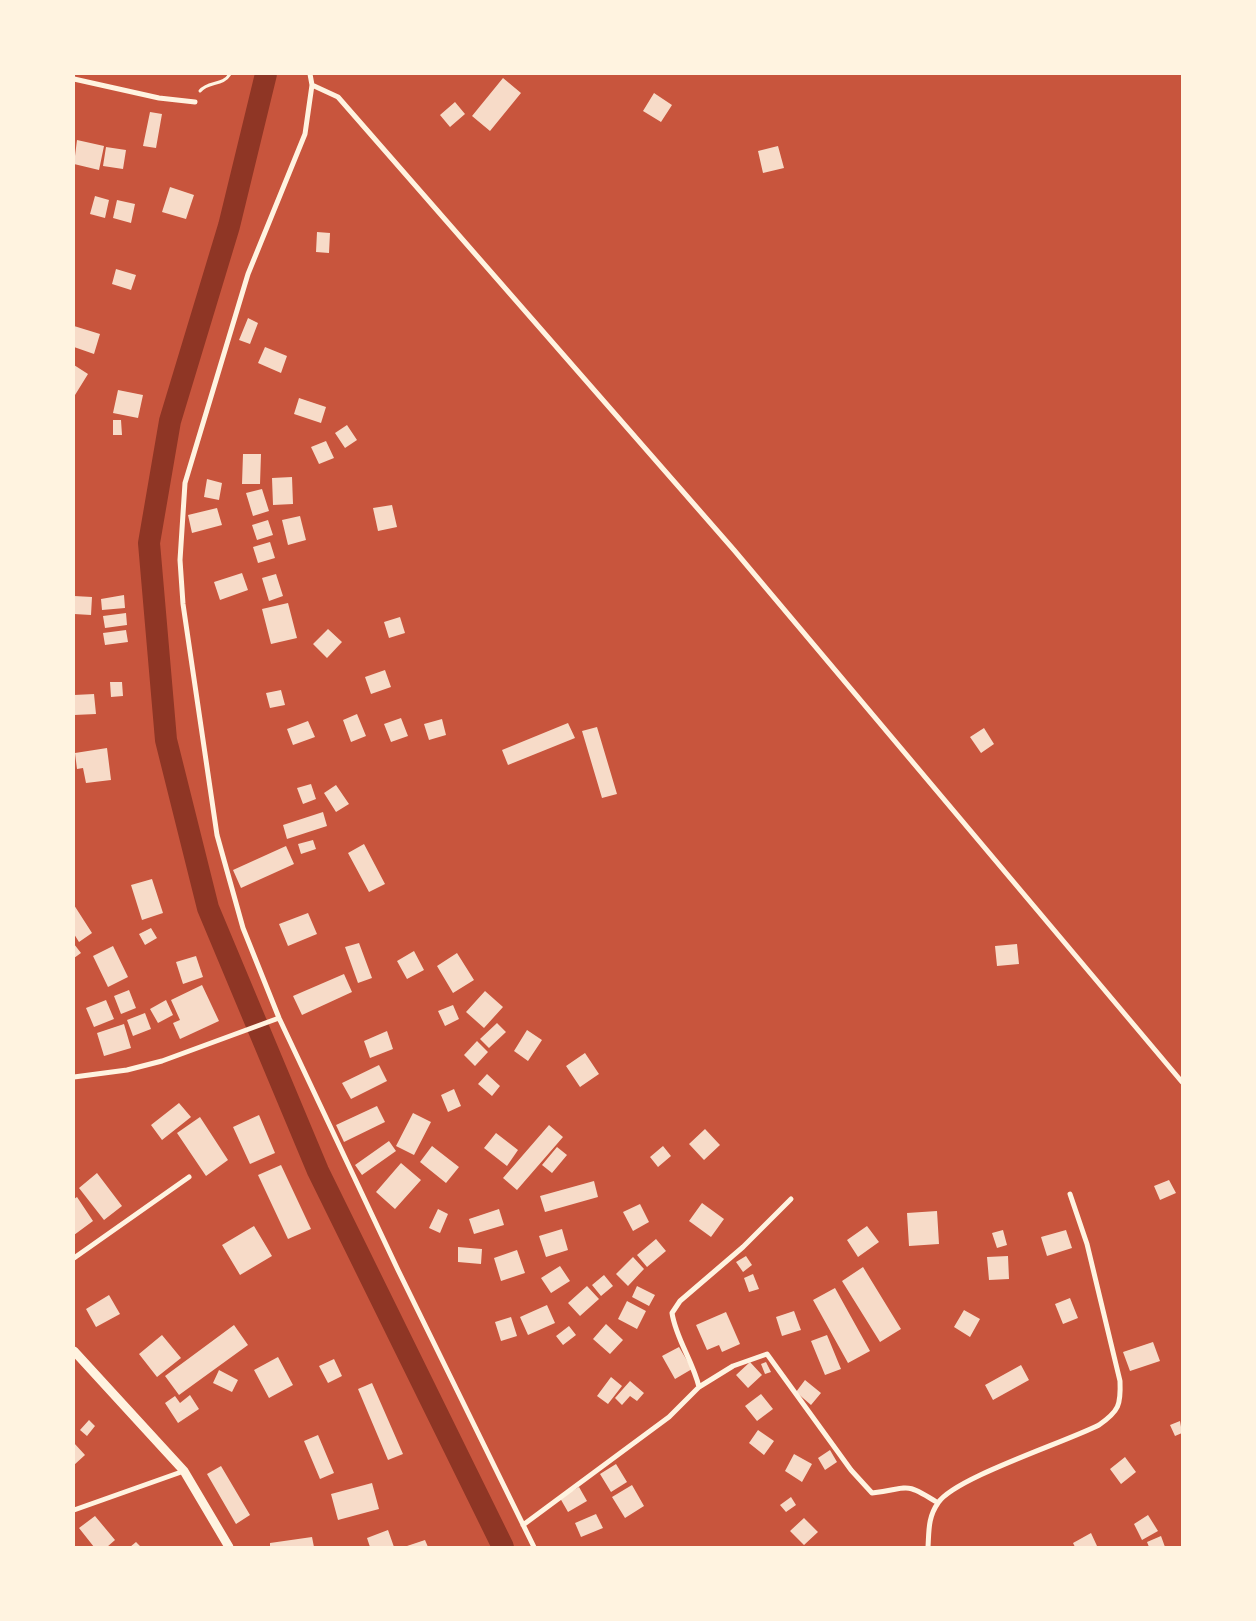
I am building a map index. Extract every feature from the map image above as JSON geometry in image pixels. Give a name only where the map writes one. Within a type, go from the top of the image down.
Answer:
[{"type":"street","points":[[310,74],[312,84],[305,134],[248,274],[185,483],[181,531],[183,604],[217,835],[243,928],[279,1018],[402,1279],[534,1547]]},
{"type":"street","points":[[74,79],[158,98],[195,102]]},
{"type":"street","points":[[312,84],[338,97],[734,550],[1182,1082]]},
{"type":"street","points":[[74,1077],[127,1070],[162,1061],[279,1018]]},
{"type":"street","points":[[74,1258],[189,1177]]},
{"type":"street","points":[[928,1547],[929,1522],[938,1502],[950,1491],[978,1476],[1099,1425],[1114,1414],[1121,1399],[1120,1381],[1087,1244],[1070,1194]]},
{"type":"street","points":[[700,1387],[695,1368],[674,1328],[672,1313],[680,1301],[743,1247],[791,1198]]},
{"type":"street","points":[[74,1351],[184,1472],[229,1547]]},
{"type":"street","points":[[523,1525],[669,1417],[700,1387],[733,1366],[767,1354],[846,1463],[872,1494],[902,1486],[915,1488],[938,1502]]},
{"type":"street","points":[[74,1510],[184,1472]]},
{"type":"path","points":[[209,85],[220,83],[230,74]]},
{"type":"building","points":[[503,78],[521,93],[490,131],[472,116]]},
{"type":"building","points":[[654,93],[672,105],[661,122],[643,111]]},
{"type":"building","points":[[455,102],[465,114],[450,127],[440,115]]},
{"type":"building","points":[[150,112],[162,114],[156,148],[143,146]]},
{"type":"building","points":[[77,140],[104,146],[99,170],[74,164]]},
{"type":"building","points":[[778,146],[784,168],[763,173],[758,151]]},
{"type":"building","points":[[106,147],[126,150],[123,169],[103,166]]},
{"type":"building","points":[[170,187],[194,195],[186,219],[162,212]]},
{"type":"building","points":[[95,196],[109,200],[105,218],[90,214]]},
{"type":"building","points":[[117,200],[135,204],[131,223],[113,218]]},
{"type":"building","points":[[317,232],[330,233],[329,253],[316,252]]},
{"type":"building","points":[[116,269],[136,275],[131,290],[112,284]]},
{"type":"building","points":[[248,318],[258,323],[250,344],[239,340]]},
{"type":"building","points":[[74,326],[100,334],[94,354],[74,347]]},
{"type":"building","points":[[265,347],[287,356],[281,373],[258,363]]},
{"type":"building","points":[[74,365],[88,374],[75,395],[74,394]]},
{"type":"building","points":[[118,390],[143,395],[138,418],[113,413]]},
{"type":"building","points":[[299,398],[326,407],[321,423],[294,414]]},
{"type":"building","points":[[113,420],[121,420],[122,435],[113,435]]},
{"type":"building","points":[[347,425],[357,440],[345,448],[335,433]]},
{"type":"building","points":[[326,441],[334,458],[319,464],[311,447]]},
{"type":"building","points":[[243,454],[261,454],[260,484],[242,484]]},
{"type":"building","points":[[292,477],[293,504],[273,505],[272,478]]},
{"type":"building","points":[[207,479],[222,483],[219,500],[204,497]]},
{"type":"building","points":[[262,489],[269,511],[253,516],[246,493]]},
{"type":"building","points":[[392,505],[397,527],[378,531],[373,508]]},
{"type":"building","points":[[217,508],[222,525],[192,533],[188,515]]},
{"type":"building","points":[[300,516],[306,540],[288,545],[282,520]]},
{"type":"building","points":[[268,520],[273,535],[257,540],[252,525]]},
{"type":"building","points":[[270,542],[275,558],[258,563],[253,547]]},
{"type":"building","points":[[242,573],[248,590],[220,600],[214,582]]},
{"type":"building","points":[[276,574],[283,596],[269,601],[262,578]]},
{"type":"building","points":[[124,595],[125,608],[102,610],[101,599]]},
{"type":"building","points":[[74,596],[92,597],[91,615],[74,614]]},
{"type":"building","points":[[288,603],[297,638],[271,644],[262,609]]},
{"type":"building","points":[[126,613],[127,625],[105,628],[103,616]]},
{"type":"building","points":[[400,617],[405,633],[389,638],[384,622]]},
{"type":"building","points":[[328,629],[342,642],[327,658],[313,644]]},
{"type":"building","points":[[126,630],[128,642],[105,645],[103,633]]},
{"type":"building","points":[[385,670],[391,687],[371,694],[365,677]]},
{"type":"building","points":[[110,682],[122,682],[123,696],[111,697]]},
{"type":"building","points":[[281,690],[285,705],[270,708],[266,693]]},
{"type":"building","points":[[94,694],[96,714],[74,715],[74,695]]},
{"type":"building","points":[[357,714],[366,736],[351,742],[343,720]]},
{"type":"building","points":[[401,718],[408,736],[391,742],[384,724]]},
{"type":"building","points":[[442,719],[446,735],[429,740],[424,724]]},
{"type":"building","points":[[308,721],[315,737],[293,745],[287,729]]},
{"type":"building","points":[[568,723],[575,738],[508,765],[502,750]]},
{"type":"building","points":[[597,727],[617,794],[602,798],[582,731]]},
{"type":"building","points":[[984,728],[994,744],[981,753],[970,737]]},
{"type":"building","points":[[107,748],[111,780],[86,783],[83,768],[77,769],[75,753]]},
{"type":"building","points":[[311,784],[316,799],[303,804],[297,788]]},
{"type":"building","points":[[336,785],[349,804],[336,812],[324,793]]},
{"type":"building","points":[[323,812],[327,826],[287,839],[283,825]]},
{"type":"building","points":[[313,840],[316,849],[301,854],[298,844]]},
{"type":"building","points":[[364,844],[385,884],[369,892],[348,853]]},
{"type":"building","points":[[286,846],[294,864],[241,888],[233,870]]},
{"type":"building","points":[[152,879],[163,913],[142,920],[131,885]]},
{"type":"building","points":[[74,905],[92,933],[79,942],[74,934]]},
{"type":"building","points":[[308,913],[317,934],[288,946],[279,924]]},
{"type":"building","points":[[151,928],[157,938],[145,945],[139,934]]},
{"type":"building","points":[[359,943],[372,978],[358,983],[345,947]]},
{"type":"building","points":[[74,944],[81,953],[74,958]]},
{"type":"building","points":[[1017,944],[1019,964],[997,966],[995,946]]},
{"type":"building","points":[[113,946],[128,977],[108,987],[93,956]]},
{"type":"building","points":[[414,951],[424,970],[407,979],[397,961]]},
{"type":"building","points":[[457,953],[474,980],[453,993],[437,966]]},
{"type":"building","points":[[196,956],[203,977],[183,984],[176,962]]},
{"type":"building","points":[[344,974],[352,992],[302,1015],[293,996]]},
{"type":"building","points":[[202,985],[219,1021],[180,1039],[173,1023],[180,1020],[171,1000]]},
{"type":"building","points":[[129,990],[136,1008],[121,1014],[114,996]]},
{"type":"building","points":[[485,991],[503,1007],[484,1028],[466,1012]]},
{"type":"building","points":[[106,1000],[114,1019],[94,1027],[86,1008]]},
{"type":"building","points":[[166,1000],[173,1015],[158,1023],[150,1009]]},
{"type":"building","points":[[453,1005],[459,1019],[445,1026],[438,1011]]},
{"type":"building","points":[[145,1013],[151,1029],[133,1036],[127,1020]]},
{"type":"building","points":[[497,1023],[506,1032],[489,1048],[480,1039]]},
{"type":"building","points":[[124,1024],[131,1048],[104,1056],[97,1033]]},
{"type":"building","points":[[527,1030],[542,1040],[528,1061],[514,1051]]},
{"type":"building","points":[[387,1031],[393,1049],[370,1058],[364,1041]]},
{"type":"building","points":[[477,1041],[488,1052],[475,1066],[464,1055]]},
{"type":"building","points":[[585,1053],[599,1074],[580,1087],[566,1066]]},
{"type":"building","points":[[379,1065],[387,1081],[351,1099],[342,1083]]},
{"type":"building","points":[[487,1074],[500,1086],[492,1096],[478,1084]]},
{"type":"building","points":[[454,1089],[461,1106],[448,1112],[441,1095]]},
{"type":"building","points":[[179,1103],[191,1117],[162,1140],[151,1125]]},
{"type":"building","points":[[377,1106],[385,1122],[344,1142],[336,1125]]},
{"type":"building","points":[[413,1113],[431,1122],[414,1155],[396,1146]]},
{"type":"building","points":[[259,1115],[275,1153],[250,1164],[233,1127]]},
{"type":"building","points":[[200,1117],[228,1160],[206,1176],[177,1133]]},
{"type":"building","points":[[549,1125],[563,1137],[517,1190],[503,1178]]},
{"type":"building","points":[[705,1129],[720,1145],[704,1160],[689,1144]]},
{"type":"building","points":[[496,1133],[518,1150],[507,1166],[484,1148]]},
{"type":"building","points":[[389,1141],[396,1151],[362,1175],[355,1165]]},
{"type":"building","points":[[432,1146],[459,1167],[446,1183],[420,1162]]},
{"type":"building","points":[[663,1146],[671,1156],[658,1167],[650,1157]]},
{"type":"building","points":[[557,1147],[567,1155],[552,1173],[542,1165]]},
{"type":"building","points":[[401,1163],[421,1180],[395,1209],[376,1192]]},
{"type":"building","points":[[281,1165],[311,1229],[288,1239],[258,1175]]},
{"type":"building","points":[[97,1173],[122,1206],[104,1220],[79,1188]]},
{"type":"building","points":[[1169,1180],[1176,1193],[1160,1200],[1154,1186]]},
{"type":"building","points":[[594,1181],[598,1197],[545,1212],[540,1196]]},
{"type":"building","points":[[77,1197],[93,1221],[74,1235],[74,1199]]},
{"type":"building","points":[[702,1203],[724,1219],[711,1237],[689,1221]]},
{"type":"building","points":[[640,1204],[649,1222],[633,1231],[623,1212]]},
{"type":"building","points":[[438,1209],[448,1214],[440,1233],[429,1228]]},
{"type":"building","points":[[499,1209],[504,1225],[474,1234],[469,1219]]},
{"type":"building","points":[[937,1211],[939,1244],[909,1246],[907,1213]]},
{"type":"building","points":[[254,1226],[272,1256],[240,1275],[222,1245]]},
{"type":"building","points":[[867,1226],[879,1242],[858,1257],[847,1240]]},
{"type":"building","points":[[562,1229],[568,1250],[546,1257],[539,1236]]},
{"type":"building","points":[[1003,1230],[1007,1245],[997,1248],[992,1233]]},
{"type":"building","points":[[1066,1230],[1072,1248],[1047,1256],[1041,1237]]},
{"type":"building","points":[[656,1239],[666,1251],[647,1267],[637,1255]]},
{"type":"building","points":[[458,1247],[482,1249],[481,1264],[458,1262]]},
{"type":"building","points":[[517,1250],[525,1273],[501,1281],[494,1258]]},
{"type":"building","points":[[746,1256],[752,1265],[743,1272],[736,1262]]},
{"type":"building","points":[[1008,1256],[1009,1279],[989,1280],[987,1257]]},
{"type":"building","points":[[633,1257],[644,1269],[628,1286],[616,1274]]},
{"type":"building","points":[[560,1266],[570,1281],[551,1293],[541,1278]]},
{"type":"building","points":[[863,1267],[901,1329],[880,1342],[842,1281]]},
{"type":"building","points":[[753,1274],[759,1289],[749,1292],[744,1278]]},
{"type":"building","points":[[604,1275],[613,1286],[601,1296],[592,1285]]},
{"type":"building","points":[[587,1286],[599,1299],[580,1316],[568,1303]]},
{"type":"building","points":[[637,1286],[655,1295],[649,1306],[632,1297]]},
{"type":"building","points":[[835,1288],[870,1351],[848,1363],[813,1300]]},
{"type":"building","points":[[109,1295],[120,1314],[96,1327],[86,1309]]},
{"type":"building","points":[[1070,1298],[1078,1318],[1063,1324],[1055,1304]]},
{"type":"building","points":[[627,1301],[646,1311],[637,1329],[618,1319]]},
{"type":"building","points":[[547,1305],[555,1323],[528,1335],[520,1317]]},
{"type":"building","points":[[964,1310],[980,1319],[970,1337],[954,1327]]},
{"type":"building","points":[[794,1311],[801,1330],[782,1336],[776,1317]]},
{"type":"building","points":[[726,1312],[740,1344],[722,1352],[719,1345],[707,1350],[696,1325]]},
{"type":"building","points":[[511,1317],[517,1336],[501,1341],[495,1322]]},
{"type":"building","points":[[606,1324],[623,1340],[610,1354],[593,1339]]},
{"type":"building","points":[[234,1325],[248,1345],[179,1395],[165,1376]]},
{"type":"building","points":[[569,1326],[576,1335],[563,1345],[556,1336]]},
{"type":"building","points":[[162,1335],[181,1358],[157,1377],[139,1354]]},
{"type":"building","points":[[827,1335],[841,1369],[825,1375],[811,1341]]},
{"type":"building","points":[[1153,1342],[1160,1361],[1130,1371],[1123,1352]]},
{"type":"building","points":[[679,1347],[692,1369],[675,1379],[662,1356]]},
{"type":"building","points":[[278,1357],[293,1385],[269,1398],[254,1370]]},
{"type":"building","points":[[334,1359],[342,1376],[328,1383],[319,1366]]},
{"type":"building","points":[[750,1362],[762,1375],[748,1388],[736,1375]]},
{"type":"building","points":[[766,1362],[771,1372],[765,1374],[761,1364]]},
{"type":"building","points":[[1021,1365],[1029,1380],[993,1400],[985,1385]]},
{"type":"building","points":[[219,1370],[238,1380],[232,1392],[213,1383]]},
{"type":"building","points":[[611,1377],[622,1386],[608,1404],[597,1396]]},
{"type":"building","points":[[805,1380],[821,1393],[811,1405],[796,1392]]},
{"type":"building","points":[[630,1381],[644,1393],[637,1401],[630,1396],[622,1405],[615,1398]]},
{"type":"building","points":[[372,1383],[403,1454],[388,1460],[358,1389]]},
{"type":"building","points":[[761,1394],[773,1409],[757,1421],[745,1406]]},
{"type":"building","points":[[190,1395],[199,1409],[178,1423],[165,1403],[175,1396],[180,1403]]},
{"type":"building","points":[[89,1420],[95,1426],[87,1436],[80,1430]]},
{"type":"building","points":[[1180,1421],[1182,1433],[1175,1436],[1170,1425]]},
{"type":"building","points":[[758,1430],[774,1441],[764,1455],[749,1443]]},
{"type":"building","points":[[318,1435],[334,1473],[320,1479],[304,1441]]},
{"type":"building","points":[[74,1443],[85,1455],[74,1465]]},
{"type":"building","points":[[830,1450],[837,1462],[825,1470],[818,1458]]},
{"type":"building","points":[[794,1454],[812,1464],[802,1482],[785,1471]]},
{"type":"building","points":[[1125,1457],[1136,1472],[1121,1484],[1110,1469]]},
{"type":"building","points":[[616,1464],[627,1482],[611,1492],[600,1474]]},
{"type":"building","points":[[221,1466],[250,1515],[236,1524],[207,1474]]},
{"type":"building","points":[[372,1483],[379,1509],[338,1520],[331,1494]]},
{"type":"building","points":[[632,1485],[644,1506],[625,1518],[612,1497]]},
{"type":"building","points":[[579,1487],[587,1501],[568,1512],[560,1498]]},
{"type":"building","points":[[791,1497],[796,1505],[786,1512],[780,1505]]},
{"type":"building","points":[[596,1514],[603,1528],[581,1537],[575,1523]]},
{"type":"building","points":[[1148,1515],[1158,1531],[1142,1540],[1134,1524]]},
{"type":"building","points":[[95,1516],[115,1540],[107,1547],[94,1547],[79,1528]]},
{"type":"building","points":[[804,1518],[818,1532],[804,1545],[790,1531]]},
{"type":"building","points":[[388,1530],[394,1547],[370,1547],[367,1538]]},
{"type":"building","points":[[1091,1533],[1097,1546],[1075,1547],[1073,1543]]},
{"type":"building","points":[[1161,1536],[1165,1547],[1149,1547],[1147,1542]]},
{"type":"building","points":[[312,1537],[314,1547],[270,1547],[270,1543]]},
{"type":"building","points":[[425,1540],[428,1547],[404,1547]]},
{"type":"building","points":[[136,1542],[141,1547],[130,1547]]},
{"type":"waterway","points":[[266,74],[229,226],[170,421],[149,543],[166,740],[208,908],[318,1171],[503,1547]]}]
